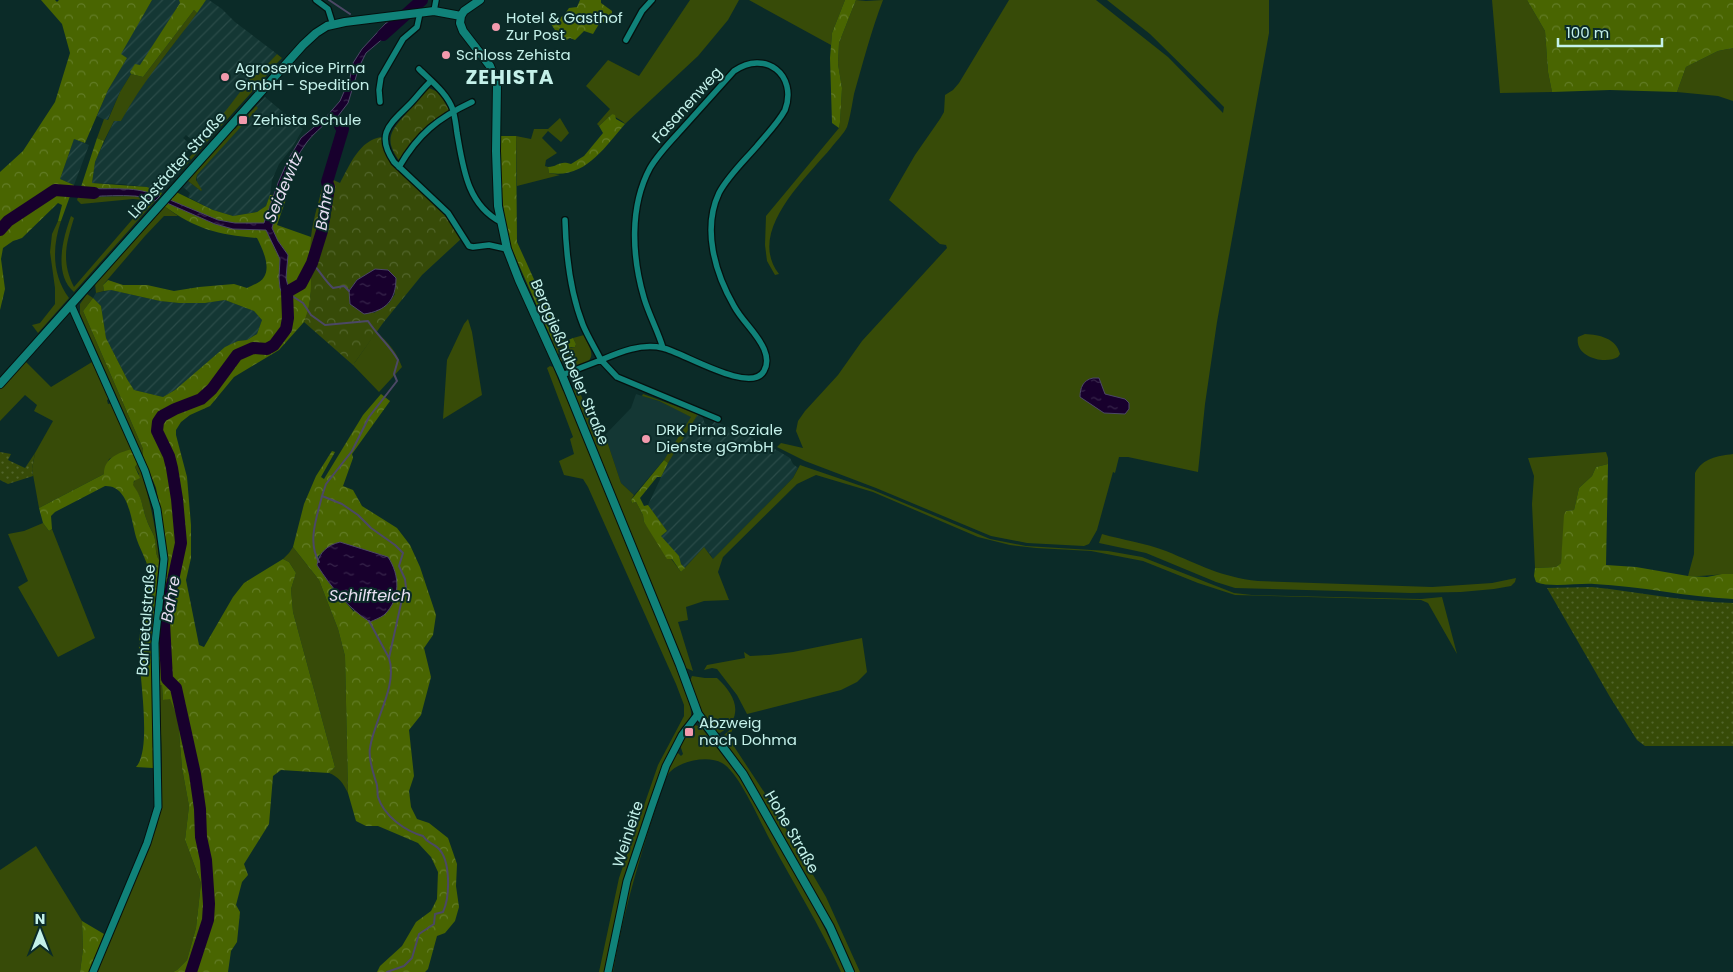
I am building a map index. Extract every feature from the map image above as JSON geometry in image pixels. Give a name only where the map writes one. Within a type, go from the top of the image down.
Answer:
[{"type":"main road","points":[[461,16],[480,0]]},
{"type":"main road","name":"Liebstädter Straße","points":[[0,384],[303,45],[322,29],[333,25],[434,11],[461,16]]},
{"type":"main road","name":"Berggießhübeler Straße","points":[[461,16],[460,23],[463,31],[490,66],[497,84],[497,189],[507,249],[562,375],[680,665],[698,714]]},
{"type":"main road","name":"Hohe Straße","points":[[698,714],[743,774],[830,927],[850,972]]},
{"type":"street","points":[[316,0],[328,9],[333,25]]},
{"type":"street","points":[[434,11],[436,0]]},
{"type":"street","points":[[626,40],[642,11],[652,0]]},
{"type":"street","points":[[380,102],[381,77],[403,39],[417,28],[417,13]]},
{"type":"street","name":"Fasanenweg","points":[[562,375],[629,349],[663,348],[718,371],[743,378],[758,377],[763,373],[767,362],[764,348],[739,316],[730,298],[713,252],[711,231],[713,210],[724,185],[783,114],[786,106],[789,97],[787,85],[781,73],[770,66],[750,63],[734,71],[665,147],[650,167],[643,184],[636,211],[635,228],[639,274],[644,299],[663,348]]},
{"type":"street","points":[[419,69],[447,98],[453,111],[460,151],[473,196],[489,216],[501,222]]},
{"type":"street","points":[[431,81],[395,118],[386,131],[385,146],[399,167],[448,214],[469,246],[489,244],[507,249]]},
{"type":"street","points":[[399,167],[420,136],[441,118],[472,102]]},
{"type":"street","points":[[565,220],[569,267],[575,297],[583,324],[600,360],[617,378],[718,419]]},
{"type":"street","name":"Bahretalstraße","points":[[72,305],[145,470],[157,509],[164,559],[155,643],[158,807],[147,843],[93,972]]},
{"type":"street","name":"Weinleite","points":[[608,972],[627,881],[652,806],[666,766],[690,723],[698,714]]},
{"type":"shaded area","points":[[152,0],[179,0],[180,3],[140,66],[130,72],[131,74],[120,92],[107,121],[97,116],[108,90],[127,58],[120,54]]},
{"type":"shaded area","points":[[206,0],[222,9],[235,22],[277,54],[202,142],[200,147],[186,135],[183,138],[192,146],[177,163],[181,166],[178,169],[181,171],[162,193],[147,187],[92,183],[95,162],[114,121],[121,121],[131,102],[157,64]]},
{"type":"shaded area","points":[[265,97],[303,129],[279,164],[272,180],[266,206],[257,212],[233,216],[213,210],[188,197],[190,193],[183,187],[188,181],[202,190],[197,184],[197,175]]},
{"type":"shaded area","points":[[74,139],[89,145],[74,185],[60,179]]},
{"type":"shaded area","points":[[111,290],[160,301],[179,303],[205,303],[225,300],[254,311],[262,320],[257,334],[247,340],[238,341],[175,390],[163,397],[134,390],[106,338],[101,306],[93,298],[96,293]]},
{"type":"shaded area","points":[[636,394],[659,401],[692,417],[668,455],[634,495],[621,483],[605,435],[631,408]]},
{"type":"shaded area","points":[[698,414],[703,418],[705,424],[711,426],[715,421],[768,445],[790,458],[798,468],[793,478],[713,560],[704,548],[685,568],[681,564],[679,556],[660,536],[667,531],[648,505],[671,456]]},
{"type":"green space","points":[[41,0],[55,0],[57,2],[59,0],[152,0],[121,54],[127,58],[108,90],[85,143],[74,139],[60,179],[74,185],[61,221],[58,221],[62,205],[58,203],[22,238],[13,241],[3,248],[1,259],[5,289],[0,310],[0,172],[23,151],[55,102],[70,53],[62,24]]},
{"type":"green space","points":[[179,0],[206,0],[197,13],[194,10],[143,77],[131,74],[130,72],[135,64],[140,65],[180,3]]},
{"type":"green space","points":[[580,0],[601,0],[601,3],[612,11],[612,19],[599,24],[593,34],[584,31],[575,40],[570,38],[563,42],[551,24],[564,15],[569,8],[577,7]]},
{"type":"green space","points":[[690,0],[739,0],[728,20],[698,56],[625,124],[612,114],[599,126],[597,124],[610,109],[586,86],[608,60],[639,76]]},
{"type":"green space","points":[[749,0],[845,0],[832,33],[831,45]]},
{"type":"green space","points":[[845,0],[856,0],[839,43],[838,64],[842,88],[839,128],[832,123],[830,58],[832,33]]},
{"type":"green space","points":[[856,0],[883,0],[854,94],[847,127],[795,190],[774,224],[770,241],[771,258],[779,274],[775,275],[767,261],[765,245],[766,216],[839,128],[842,88],[838,64],[839,43]]},
{"type":"green space","points":[[1009,0],[1096,0],[1168,57],[1223,113],[1224,107],[1150,34],[1107,0],[1269,0],[1269,33],[1217,322],[1205,404],[1198,472],[1128,457],[1119,457],[1097,530],[1089,544],[1084,546],[1027,543],[991,536],[876,488],[805,461],[777,447],[781,443],[803,448],[796,431],[798,421],[805,411],[838,375],[862,341],[947,248],[946,245],[940,244],[889,200],[915,155],[944,112],[945,95],[959,83]]},
{"type":"green space","points":[[1492,0],[1527,0],[1545,31],[1548,72],[1552,92],[1500,93]]},
{"type":"green space","points":[[1527,0],[1733,0],[1733,48],[1718,51],[1686,67],[1677,92],[1610,90],[1552,92],[1548,72],[1545,31]]},
{"type":"green space","points":[[194,10],[197,13],[147,79],[121,121],[114,121],[104,141],[97,138],[104,119],[108,120],[120,92],[131,74],[143,77]]},
{"type":"green space","points":[[1733,48],[1733,101],[1718,96],[1677,92],[1686,67],[1718,51]]},
{"type":"green space","points":[[277,54],[282,58],[265,73],[267,75],[181,171],[178,169],[203,143],[256,71],[263,69]]},
{"type":"green space","points":[[429,88],[440,93],[452,111],[435,122],[401,163],[392,149],[392,133],[399,121]]},
{"type":"green space","points":[[256,106],[258,108],[197,175],[196,180],[201,191],[188,181],[188,178],[233,128],[235,129]]},
{"type":"green space","points":[[612,114],[615,115],[616,119],[625,124],[593,160],[573,171],[562,174],[549,173],[548,167],[561,163],[571,164],[584,156],[603,133],[599,126]]},
{"type":"green space","points":[[560,118],[569,133],[561,142],[548,131],[542,138],[557,153],[546,160],[545,166],[548,167],[549,173],[560,175],[517,186],[516,136],[531,139],[534,129],[548,129]]},
{"type":"green space","points":[[500,136],[516,136],[517,242],[558,332],[566,341],[573,338],[576,344],[575,347],[564,346],[555,339],[552,340],[511,247],[501,189]]},
{"type":"green space","points":[[382,137],[383,148],[392,164],[447,214],[462,238],[422,275],[383,323],[353,365],[304,322],[308,311],[311,290],[311,237],[325,176],[340,183],[356,154],[374,139]],"holes":[[[375,269],[395,294],[389,303],[374,313],[349,291],[357,280]]]},
{"type":"green space","points":[[97,138],[104,141],[95,162],[92,183],[147,187],[162,193],[160,196],[129,189],[81,187]]},
{"type":"green space","points":[[176,192],[213,210],[233,216],[257,212],[266,206],[270,195],[275,195],[264,223],[235,223],[218,220],[170,200]]},
{"type":"green space","points":[[135,196],[155,201],[74,292],[64,276],[62,266],[63,245],[71,216],[74,218],[67,244],[66,261],[74,287],[143,207],[144,200],[133,199],[81,204],[77,200],[78,197]]},
{"type":"green space","points":[[282,196],[286,199],[277,225],[311,237],[312,282],[309,310],[304,322],[279,350],[234,377],[210,406],[190,415],[181,422],[176,430],[187,477],[191,525],[191,558],[186,580],[199,645],[204,647],[233,597],[244,583],[283,559],[289,562],[296,573],[291,589],[293,612],[335,767],[329,773],[281,770],[273,776],[269,824],[244,864],[248,875],[242,882],[236,905],[240,912],[237,942],[231,951],[228,972],[173,972],[187,960],[196,928],[201,883],[185,840],[189,806],[182,768],[178,719],[170,699],[163,700],[162,685],[159,685],[159,644],[168,559],[156,488],[143,456],[143,449],[83,311],[93,298],[101,306],[106,338],[134,390],[163,397],[175,390],[225,347],[238,341],[247,340],[257,334],[262,320],[254,311],[225,300],[205,303],[160,301],[111,290],[104,291],[103,285],[108,280],[123,285],[147,285],[174,291],[234,284],[247,288],[263,279],[267,268],[257,238],[208,230],[164,206],[167,203],[215,224],[233,229],[266,230],[280,259],[279,278],[283,296],[283,317],[293,316],[286,278],[288,255],[272,228]]},
{"type":"green space","points":[[164,206],[178,216],[164,216],[103,285],[104,291],[96,293],[95,284]]},
{"type":"green space","points":[[58,221],[61,221],[56,241],[55,261],[59,280],[69,298],[38,333],[32,325],[40,323],[55,304],[55,288],[50,252],[52,234]]},
{"type":"green space","points":[[87,294],[93,298],[83,311],[143,449],[143,456],[80,314],[80,304]]},
{"type":"green space","points":[[468,319],[472,332],[482,395],[443,419],[447,360]]},
{"type":"green space","points":[[376,332],[392,348],[402,367],[379,392],[353,365]]},
{"type":"green space","points":[[1585,334],[1607,338],[1615,344],[1620,354],[1618,357],[1606,360],[1592,358],[1585,354],[1578,344],[1578,337]]},
{"type":"green space","points":[[584,335],[591,351],[591,357],[581,366],[566,365],[559,358],[564,354],[563,352],[557,354],[552,340],[555,339],[571,348],[575,347],[576,344],[573,338]]},
{"type":"green space","points":[[25,361],[51,387],[92,362],[96,366],[110,398],[107,400],[108,404],[112,403],[132,449],[109,459],[104,474],[39,508],[32,469],[35,453],[53,421],[34,411],[37,405],[25,395],[0,421],[0,389]]},
{"type":"green space","points":[[553,367],[563,391],[565,391],[681,677],[691,714],[690,719],[680,731],[625,880],[605,972],[599,972],[619,878],[658,765],[684,716],[684,705],[588,487],[583,479],[564,475],[559,461],[574,454],[570,439],[573,437],[547,368]]},
{"type":"green space","points":[[578,388],[600,440],[605,435],[621,483],[634,495],[631,500],[632,503],[636,502],[643,515],[644,522],[681,572],[704,547],[713,559],[793,478],[800,465],[873,490],[990,539],[1026,546],[1108,551],[1142,557],[1234,593],[1421,599],[1442,597],[1457,654],[1428,603],[1421,600],[1235,595],[1198,583],[1143,561],[1091,551],[1010,545],[978,537],[873,492],[816,475],[797,484],[723,557],[718,572],[729,600],[704,601],[686,607],[688,620],[678,622],[693,671],[686,668],[572,389]]},
{"type":"green space","points":[[381,394],[390,401],[352,454],[353,458],[343,486],[353,490],[362,506],[397,528],[410,545],[420,567],[436,615],[433,635],[424,648],[431,677],[421,715],[409,730],[414,776],[409,791],[411,807],[417,819],[429,823],[448,838],[457,864],[456,886],[459,907],[455,921],[445,933],[437,936],[428,969],[425,972],[377,972],[380,966],[402,946],[416,922],[431,911],[437,899],[438,872],[431,857],[418,843],[378,826],[366,826],[356,821],[348,793],[345,656],[338,629],[319,580],[293,547],[304,504],[316,476],[332,451],[335,452],[321,477],[324,479],[363,415]],"holes":[[[360,548],[372,553],[354,612],[329,583],[317,565],[318,556],[324,551]]]},
{"type":"green space","points":[[643,394],[698,414],[668,463],[664,460],[691,417],[659,401],[642,396]]},
{"type":"green space","points":[[132,449],[138,463],[135,467],[140,478],[134,481],[133,485],[140,498],[154,536],[159,560],[152,643],[153,768],[136,767],[141,758],[144,744],[144,709],[139,644],[149,576],[148,567],[137,540],[125,498],[113,487],[105,486],[55,512],[51,516],[52,529],[49,531],[43,523],[39,508],[104,474],[109,460],[117,454]]},
{"type":"green space","points":[[0,452],[11,454],[8,460],[25,468],[35,453],[32,469],[33,476],[8,484],[0,480]]},
{"type":"green space","points":[[1606,452],[1608,464],[1596,467],[1592,476],[1579,488],[1574,510],[1566,511],[1561,563],[1556,567],[1535,568],[1532,504],[1534,476],[1528,458]]},
{"type":"green space","points":[[1733,454],[1733,574],[1688,576],[1694,554],[1695,473],[1706,461]]},
{"type":"green space","points":[[664,460],[668,463],[661,477],[657,477],[640,498],[644,506],[648,505],[667,531],[661,536],[679,556],[681,564],[685,568],[681,572],[672,559],[667,559],[644,522],[643,515],[636,502],[632,503],[631,500]]},
{"type":"green space","points":[[138,463],[152,511],[159,560],[154,536],[140,498],[132,485],[139,474],[135,467]]},
{"type":"green space","points":[[1608,464],[1606,565],[1636,567],[1688,576],[1707,577],[1733,574],[1733,599],[1612,585],[1549,585],[1536,582],[1534,576],[1535,568],[1556,567],[1561,563],[1564,515],[1566,511],[1574,510],[1579,488],[1592,476],[1596,467]]},
{"type":"green space","points":[[43,523],[49,531],[52,529],[95,638],[58,657],[18,587],[28,581],[8,534],[24,531]]},
{"type":"green space","points":[[1102,534],[1158,548],[1200,566],[1233,577],[1258,581],[1432,587],[1492,583],[1516,578],[1511,586],[1461,592],[1411,593],[1235,588],[1146,553],[1099,543]]},
{"type":"green space","points":[[293,547],[319,580],[338,629],[345,656],[348,793],[340,781],[329,773],[335,767],[293,612],[291,589],[296,573],[289,562],[283,559]]},
{"type":"green space","points":[[1592,587],[1680,599],[1733,603],[1733,746],[1645,746],[1637,740],[1547,588]]},
{"type":"green space","points":[[862,638],[867,672],[857,682],[841,690],[747,714],[737,695],[717,669],[704,670],[707,665],[745,658],[744,652],[750,656],[769,655]]},
{"type":"green space","points":[[692,676],[717,678],[733,699],[735,713],[733,720],[720,733],[715,732],[702,712],[690,681]]},
{"type":"green space","points":[[159,685],[162,685],[163,700],[170,698],[178,719],[182,768],[189,806],[185,840],[201,883],[196,928],[187,960],[173,972],[96,972],[157,826],[162,773]]},
{"type":"green space","points":[[695,725],[701,727],[740,778],[812,903],[846,972],[841,972],[749,798],[735,776],[722,763],[710,759],[702,759],[675,767],[665,780],[635,875],[613,972],[611,972],[630,882],[664,780],[673,758],[678,753],[681,756],[683,754],[680,745]]},
{"type":"green space","points":[[734,726],[731,733],[733,745],[774,807],[826,897],[860,972],[855,972],[832,923],[806,875],[756,792],[722,741],[723,736]]},
{"type":"green space","points":[[36,846],[82,921],[83,949],[80,972],[0,972],[0,870]]},
{"type":"green space","points":[[82,921],[104,934],[89,972],[80,972],[83,949]]},
{"type":"water","points":[[386,23],[400,24],[366,53],[359,67],[348,103],[338,116],[344,128],[341,142],[337,141],[340,129],[329,120],[315,133],[300,152],[286,183],[272,228],[288,255],[286,278],[293,316],[283,317],[283,296],[279,278],[280,259],[266,230],[233,229],[215,224],[167,203],[170,200],[218,220],[235,223],[264,223],[288,160],[301,138],[326,117],[340,101],[350,78],[353,63],[362,49]]},
{"type":"water","points":[[81,187],[133,190],[160,196],[155,201],[148,198],[129,196],[78,197]]},
{"type":"water","points":[[375,269],[388,270],[396,278],[396,286],[392,298],[384,307],[364,314],[350,304],[349,291],[357,280]]},
{"type":"water","points":[[1093,378],[1099,378],[1105,394],[1125,399],[1129,403],[1129,409],[1125,414],[1104,413],[1080,397],[1083,385]]},
{"type":"water","name":"Schilfteich","points":[[340,542],[388,557],[395,571],[397,587],[390,609],[384,615],[370,622],[340,596],[317,565],[320,556],[325,550]]},
{"type":"waterway","points":[[329,0],[350,14]]},
{"type":"waterway","name":"Seidewitz","points":[[383,35],[422,0]]},
{"type":"waterway","name":"Bahre","points":[[191,972],[208,920],[209,904],[206,860],[201,837],[200,809],[195,774],[176,688],[167,679],[164,622],[181,543],[172,468],[169,456],[157,431],[158,422],[162,416],[175,409],[201,399],[212,389],[237,355],[253,348],[267,349],[274,345],[286,329],[288,318],[287,292],[301,284],[312,263],[322,231],[329,187],[327,182],[343,129],[340,126]]},
{"type":"waterway","name":"Seidewitz","points":[[0,230],[8,221],[55,190],[94,193]]},
{"type":"waterway","points":[[312,263],[333,288],[344,286],[349,291]]},
{"type":"waterway","points":[[289,294],[303,303],[311,315],[325,325],[368,321],[398,360],[394,374],[397,381],[369,417],[352,451],[326,484],[322,496],[342,504],[358,515],[371,528],[403,553],[399,566],[405,579],[406,588],[389,658],[391,669],[388,691],[372,737],[370,761],[377,785],[378,797],[385,810],[396,822],[423,836],[438,848],[445,861],[447,870],[448,888],[443,912],[435,914],[434,924],[419,934],[412,958],[404,966],[387,972]]},
{"type":"waterway","points":[[319,562],[315,554],[313,537],[322,496]]},
{"type":"waterway","points":[[369,621],[389,658]]},
{"type":"place","name":"Hotel & Gasthof Zur Post","points":[[496,27]]},
{"type":"place","name":"Schloss Zehista","points":[[446,55]]},
{"type":"place","name":"Agroservice Pirna GmbH - Spedition","points":[[225,77]]},
{"type":"place","name":"Zehista Schule","points":[[243,120]]},
{"type":"place","name":"DRK Pirna Soziale Dienste gGmbH","points":[[646,439]]},
{"type":"place","name":"Abzweig nach Dohma","points":[[689,732]]},
{"type":"district","name":"ZEHISTA","points":[[510,77]]}]
